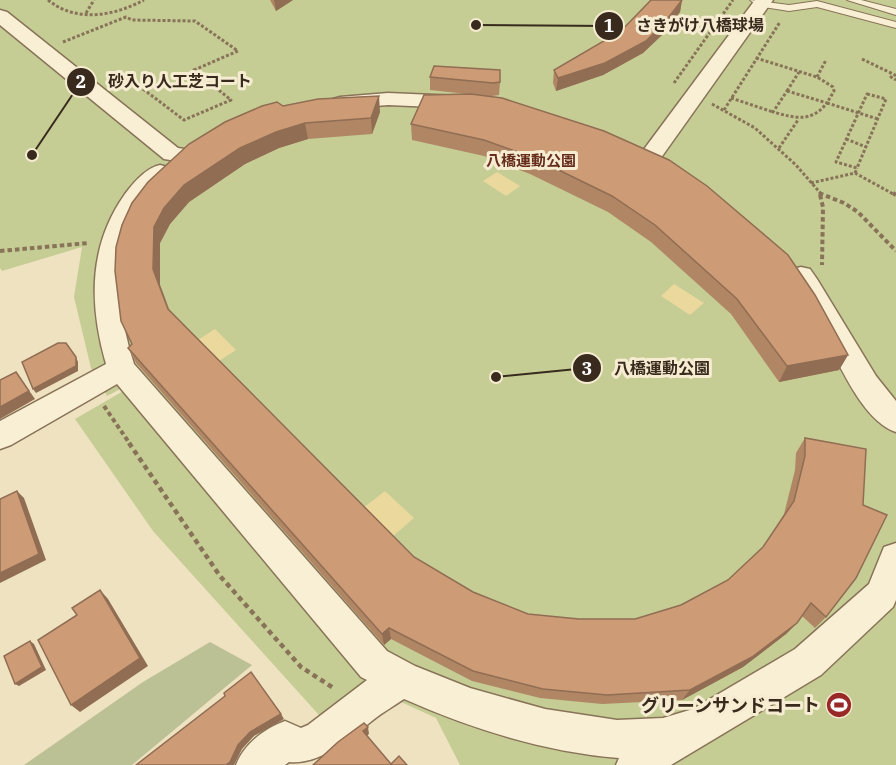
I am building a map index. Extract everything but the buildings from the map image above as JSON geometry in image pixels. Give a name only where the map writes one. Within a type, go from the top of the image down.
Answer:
[{"type":"street","points":[[649,157],[694,97],[760,1]]},
{"type":"street","points":[[0,16],[172,154],[192,150],[149,181],[124,214],[111,241],[106,278],[106,300],[112,344],[121,369],[374,664],[400,680],[510,719],[595,736],[650,739],[706,724]]},
{"type":"street","points":[[325,104],[388,99],[476,103]]},
{"type":"street","points":[[788,261],[796,268],[819,303],[855,368],[881,407],[896,420]]},
{"type":"street","points":[[0,436],[121,369]]},
{"type":"street","points":[[635,765],[808,662],[881,595],[896,558]]},
{"type":"street","points":[[255,765],[285,740],[300,747],[319,741],[361,706],[400,680]]},
{"type":"lane","points":[[851,0],[896,12]]},
{"type":"lane","points":[[760,1],[789,8],[810,3],[817,4],[896,25]]},
{"type":"path","points":[[48,0],[53,6],[66,12],[85,14],[123,9],[144,0]]},
{"type":"path","points":[[85,14],[94,0]]},
{"type":"path","points":[[669,91],[733,0]]},
{"type":"path","points":[[724,110],[789,8]]},
{"type":"path","points":[[101,74],[135,83],[184,120],[231,100],[194,70],[238,51],[195,21],[132,20],[126,16],[123,9]]},
{"type":"path","points":[[41,51],[126,16]]},
{"type":"path","points":[[731,98],[798,120],[818,114],[828,104],[834,91],[833,87],[817,77],[756,58]]},
{"type":"path","points":[[862,59],[895,75],[891,77],[896,80]]},
{"type":"path","points":[[817,77],[826,60]]},
{"type":"path","points":[[772,112],[799,72]]},
{"type":"path","points":[[787,91],[878,119]]},
{"type":"path","points":[[855,173],[886,99],[867,94],[836,162],[857,168]]},
{"type":"path","points":[[694,97],[724,110],[755,128],[779,148],[820,195],[824,207],[824,236],[819,303]]},
{"type":"path","points":[[779,148],[798,120]]},
{"type":"path","points":[[846,139],[866,147]]},
{"type":"path","points":[[811,183],[855,173],[896,195]]},
{"type":"path","points":[[820,195],[844,203],[858,212],[896,251]]},
{"type":"path","points":[[0,251],[111,241]]},
{"type":"path","points":[[90,386],[220,576],[301,667],[361,706]]},
{"type":"green space","name":"八橋運動公園","points":[[0,0],[896,0],[896,765],[460,765],[436,718],[388,696],[126,386],[107,396],[91,368],[74,297],[82,247],[2,271],[0,268]]},
{"type":"green space","points":[[125,390],[373,685],[328,725],[153,531],[75,419]]},
{"type":"green space","points":[[210,642],[252,665],[132,765],[24,765],[143,682]]},
{"type":"sand","points":[[497,172],[520,186],[506,196],[483,181]]},
{"type":"sand","points":[[674,284],[704,303],[690,315],[661,296]]},
{"type":"sand","points":[[215,329],[236,350],[216,363],[195,342]]},
{"type":"sand","points":[[385,491],[414,518],[392,537],[363,508]]},
{"type":"place","name":"さきがけ八橋球場","points":[[476,25]]},
{"type":"place","name":"砂入り人工芝コート","points":[[32,155]]},
{"type":"place","name":"八橋運動公園","points":[[496,377]]},
{"type":"place","name":"グリーンサンドコート","points":[[839,705]]},
{"type":"district","name":"八橋運動公園","points":[[531,160]]}]
